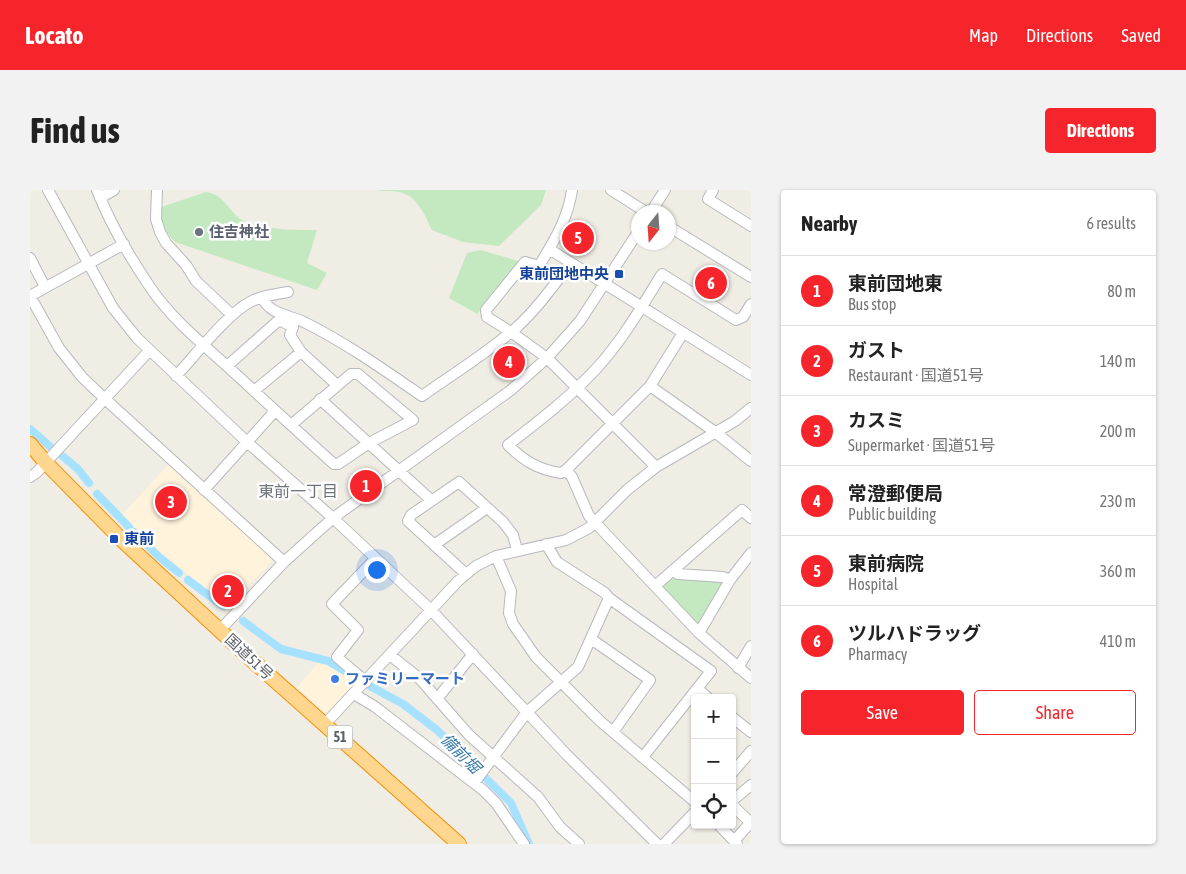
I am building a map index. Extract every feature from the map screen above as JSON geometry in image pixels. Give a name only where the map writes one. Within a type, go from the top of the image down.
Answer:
[{"type":"highway","name":"国道51号","points":[[30,444],[46,463],[122,540],[459,844]]},
{"type":"highway","name":"国道51号","points":[[30,454],[46,463]]},
{"type":"street","points":[[48,190],[113,308],[149,351],[247,442],[333,518],[430,610],[594,783],[657,844]]},
{"type":"street","points":[[114,190],[98,194],[150,288],[204,346],[334,464],[338,464],[369,443],[413,420],[358,374],[351,374],[290,424]]},
{"type":"street","points":[[158,190],[156,219],[166,243],[186,265],[196,281],[232,315]]},
{"type":"street","points":[[572,190],[567,215],[559,234],[538,266],[525,262],[486,310],[486,317],[547,358],[656,467]]},
{"type":"street","points":[[611,190],[635,205]]},
{"type":"street","points":[[655,205],[665,190]]},
{"type":"street","points":[[713,190],[708,199],[750,223]]},
{"type":"street","points":[[676,231],[751,277]]},
{"type":"street","points":[[220,630],[284,562],[333,518],[511,390],[547,358],[580,321],[631,243]]},
{"type":"street","points":[[124,244],[30,296],[59,348],[82,377],[284,562]]},
{"type":"street","points":[[549,249],[751,376]]},
{"type":"street","points":[[30,258],[45,287]]},
{"type":"street","points":[[262,298],[268,308],[301,321],[342,342],[422,396],[511,332],[545,298],[570,263]]},
{"type":"street","points":[[683,333],[650,386],[566,470],[560,473],[538,468],[520,456],[508,444],[556,408],[609,353],[662,274],[736,320],[743,317],[751,304]]},
{"type":"street","points":[[176,376],[232,315],[250,302],[288,292]]},
{"type":"street","points":[[227,366],[278,320],[293,327],[290,335],[301,352],[337,385]]},
{"type":"street","points":[[30,477],[46,463],[149,351]]},
{"type":"street","points":[[254,391],[301,352]]},
{"type":"street","points":[[650,386],[716,432],[751,461]]},
{"type":"street","points":[[320,399],[431,500]]},
{"type":"street","points":[[325,724],[366,682],[430,610],[476,566],[496,556],[516,550],[566,540],[589,528],[627,490],[656,467],[735,421],[751,408]]},
{"type":"street","points":[[204,490],[275,410]]},
{"type":"street","points":[[566,470],[572,477],[589,516],[699,633],[751,678]]},
{"type":"street","points":[[466,574],[408,521],[411,515],[459,482],[503,522],[513,535],[516,550]]},
{"type":"street","points":[[434,545],[487,508]]},
{"type":"street","points":[[655,586],[742,510],[751,518]]},
{"type":"street","points":[[546,544],[557,562],[605,593],[609,598],[711,671],[643,756]]},
{"type":"street","points":[[699,633],[730,580],[751,553]]},
{"type":"street","points":[[496,556],[511,592],[509,613],[513,624],[536,657],[614,732],[691,798]]},
{"type":"street","points":[[366,682],[337,657],[358,630],[332,604],[376,558]]},
{"type":"street","points":[[672,570],[678,574],[723,577],[730,580]]},
{"type":"street","points":[[479,777],[528,712],[578,667],[609,598]]},
{"type":"street","points":[[591,639],[650,680],[614,732]]},
{"type":"street","points":[[738,668],[751,646]]},
{"type":"street","points":[[437,699],[473,654]]},
{"type":"street","points":[[390,655],[420,679],[469,734],[538,796],[560,827],[579,844]]},
{"type":"street","points":[[698,689],[704,694]]},
{"type":"street","points":[[354,694],[479,777],[524,844]]},
{"type":"street","points":[[736,720],[751,732]]},
{"type":"street","points":[[736,768],[751,751]]},
{"type":"street","points":[[736,799],[751,785]]},
{"type":"street","points":[[723,829],[735,842],[751,823],[736,807]]},
{"type":"street","points":[[664,844],[691,816]]},
{"type":"shaded area","points":[[170,463],[270,556],[271,562],[230,606],[217,598],[158,550],[122,515]]},
{"type":"shaded area","points":[[320,661],[334,667],[359,683],[330,714],[325,713],[297,687]]},
{"type":"green space","points":[[375,190],[546,190],[541,205],[499,246],[463,242],[432,230],[420,207],[411,197],[399,192]]},
{"type":"green space","points":[[206,192],[222,199],[242,220],[258,226],[279,229],[317,230],[307,263],[327,273],[317,290],[175,242],[163,229],[161,207]]},
{"type":"green space","points":[[481,250],[518,261],[519,265],[477,314],[449,298],[467,253]]},
{"type":"green space","points":[[669,579],[721,580],[723,583],[701,622],[697,623],[662,587]]},
{"type":"waterway","name":"備前堀","points":[[30,429],[52,448]]},
{"type":"waterway","name":"備前堀","points":[[60,454],[78,469],[89,483]]},
{"type":"waterway","name":"備前堀","points":[[97,494],[129,527]]},
{"type":"waterway","name":"備前堀","points":[[134,532],[159,557],[179,573]]},
{"type":"waterway","name":"備前堀","points":[[188,580],[223,606]]},
{"type":"waterway","name":"備前堀","points":[[243,621],[281,649],[328,661],[345,671]]},
{"type":"waterway","name":"備前堀","points":[[368,685],[403,704],[437,730],[511,803],[529,844]]},
{"type":"place","name":"住吉神社","points":[[199,232]]},
{"type":"place","name":"東前病院","points":[[578,238]]},
{"type":"place","name":"東前団地中央","points":[[619,274]]},
{"type":"place","name":"ツルハドラッグ","points":[[711,283]]},
{"type":"place","name":"常澄郵便局","points":[[509,362]]},
{"type":"place","name":"東前団地東","points":[[366,486]]},
{"type":"place","name":"カスミ","points":[[171,502]]},
{"type":"place","name":"東前","points":[[114,539]]},
{"type":"place","name":"ガスト","points":[[228,591]]},
{"type":"place","name":"ファミリーマート","points":[[335,679]]},
{"type":"district","name":"東前一丁目","points":[[298,491]]}]
